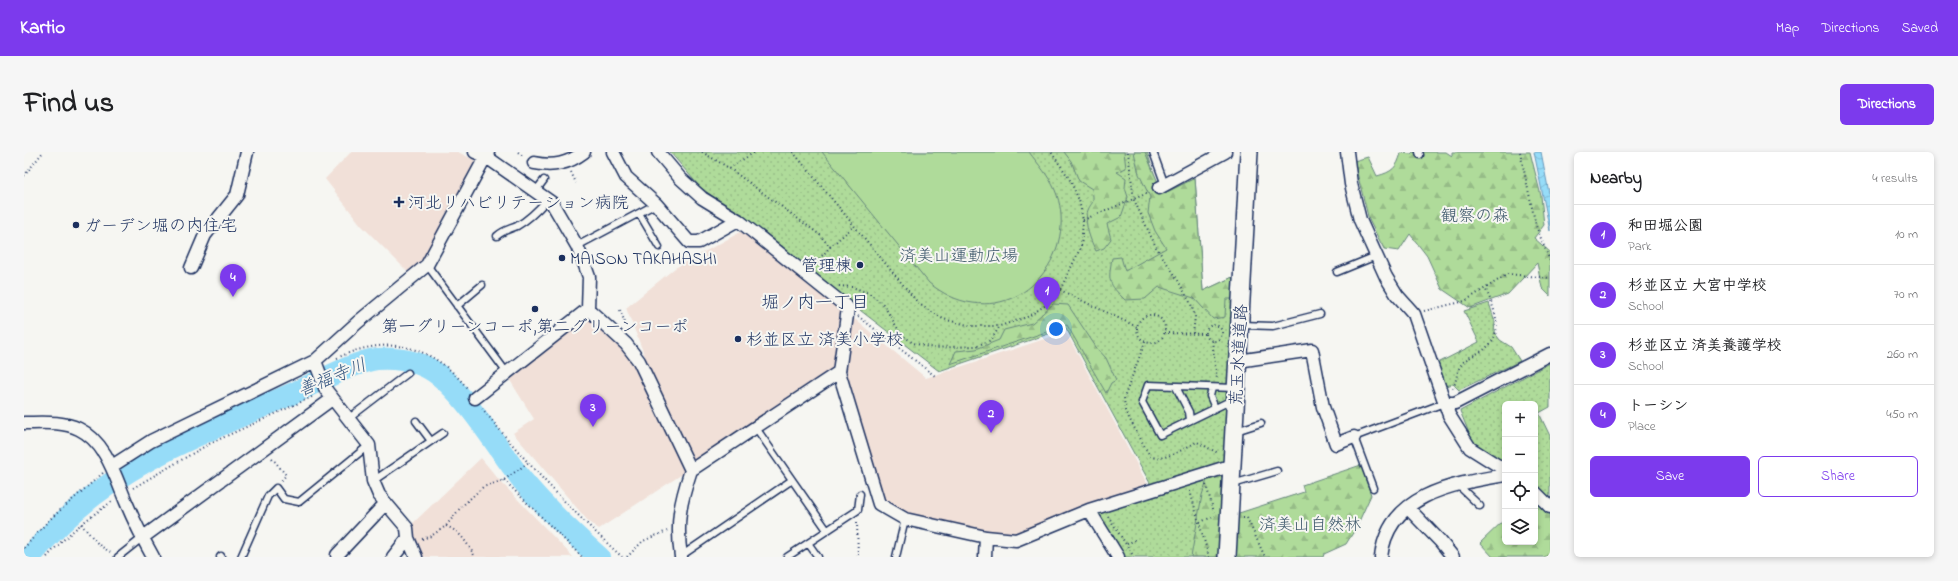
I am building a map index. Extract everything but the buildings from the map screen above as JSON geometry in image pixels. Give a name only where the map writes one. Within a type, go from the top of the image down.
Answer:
[{"type":"main road","name":"荒玉水道道路","points":[[1227,557],[1249,152]]},
{"type":"street","points":[[191,268],[205,235],[237,195],[247,152]]},
{"type":"street","points":[[534,163],[547,166],[562,164],[574,159],[584,152]]},
{"type":"street","points":[[613,152],[626,177],[656,204],[689,242],[699,242],[738,220]]},
{"type":"street","points":[[658,152],[680,178],[702,198],[738,220],[848,308],[838,372],[879,504],[905,519],[986,537],[1016,540],[1089,510],[1233,465]]},
{"type":"street","points":[[1162,186],[1225,152]]},
{"type":"street","points":[[1346,152],[1351,184],[1360,220],[1376,256],[1397,295],[1414,314],[1444,403],[1456,428],[1470,448],[1502,468]]},
{"type":"street","points":[[112,466],[151,441],[316,365],[358,322],[427,265],[483,153],[552,203],[577,246],[589,277],[588,309],[626,344],[639,361],[691,470]]},
{"type":"street","points":[[475,398],[588,309]]},
{"type":"street","points":[[1238,362],[1312,350],[1323,407],[1336,444],[1354,437]]},
{"type":"street","points":[[1444,403],[1455,403],[1550,354]]},
{"type":"street","points":[[316,365],[329,394],[369,445],[373,481],[379,495],[407,528],[408,538],[416,557]]},
{"type":"street","points":[[681,557],[677,526],[683,493],[691,470],[838,372]]},
{"type":"street","points":[[142,538],[265,448],[329,394]]},
{"type":"street","points":[[24,423],[68,425],[78,429],[94,440],[112,466],[142,538],[153,557]]},
{"type":"street","points":[[1381,557],[1387,531],[1394,519],[1408,508],[1436,490],[1457,483],[1502,475]]},
{"type":"street","points":[[1538,495],[1550,507]]},
{"type":"street","points":[[337,555],[386,504]]},
{"type":"street","points":[[1408,508],[1440,540],[1453,557]]},
{"type":"street","points":[[1089,510],[1118,557]]},
{"type":"street","points":[[985,557],[986,537]]},
{"type":"street","points":[[393,557],[408,538]]},
{"type":"lane","points":[[1153,152],[1162,186]]},
{"type":"lane","points":[[535,192],[544,180]]},
{"type":"lane","points":[[497,236],[503,230],[518,225],[540,209],[547,200]]},
{"type":"lane","points":[[577,246],[656,204]]},
{"type":"lane","points":[[638,213],[659,247]]},
{"type":"lane","points":[[1337,272],[1376,256]]},
{"type":"lane","points":[[427,265],[507,373]]},
{"type":"lane","points":[[457,306],[482,285]]},
{"type":"lane","points":[[1240,325],[1273,326],[1320,314]]},
{"type":"lane","points":[[348,419],[408,373]]},
{"type":"lane","points":[[1148,385],[1212,388],[1236,393],[1215,408],[1160,435],[1142,402],[1148,385]]},
{"type":"lane","points":[[1176,387],[1189,412],[1190,420]]},
{"type":"lane","points":[[1212,388],[1210,396],[1215,408]]},
{"type":"lane","points":[[1373,488],[1354,437],[1444,403]]},
{"type":"lane","points":[[416,421],[431,441]]},
{"type":"lane","points":[[1234,432],[1262,423]]},
{"type":"lane","points":[[756,428],[827,530]]},
{"type":"lane","points":[[373,481],[443,433]]},
{"type":"lane","points":[[242,557],[268,496],[276,488],[284,499],[299,502],[369,445]]},
{"type":"lane","points":[[1232,484],[1277,471]]},
{"type":"lane","points":[[681,557],[792,480]]},
{"type":"lane","points":[[1457,483],[1480,506]]},
{"type":"lane","points":[[787,557],[858,510],[860,494]]},
{"type":"lane","points":[[896,557],[905,519]]},
{"type":"lane","points":[[118,557],[142,538]]},
{"type":"lane","points":[[808,543],[818,557]]},
{"type":"path","points":[[24,176],[43,152]]},
{"type":"path","points":[[702,152],[729,168],[820,235],[830,247]]},
{"type":"path","points":[[729,168],[755,152]]},
{"type":"path","points":[[793,152],[920,304],[943,319],[972,326],[1000,326],[1027,318],[1046,305],[1060,290],[1081,247],[1083,220],[1079,200],[1069,178],[1051,152]]},
{"type":"path","points":[[1128,152],[1134,200],[1156,247],[1175,275],[1191,304],[1194,317],[1193,334]]},
{"type":"path","points":[[1520,152],[1536,226],[1550,261]]},
{"type":"path","points":[[1083,220],[1134,200],[1162,186]]},
{"type":"path","points":[[805,274],[830,247],[854,226]]},
{"type":"path","points":[[1414,314],[1465,302],[1486,290],[1508,274],[1550,278]]},
{"type":"path","points":[[836,285],[852,287],[869,293],[883,304],[901,334],[914,343],[933,348],[976,346],[991,340],[1000,326]]},
{"type":"path","points":[[1060,290],[1137,327]]},
{"type":"path","points":[[1444,403],[1454,386],[1457,374],[1462,364],[1483,350],[1496,334],[1498,322],[1486,290]]},
{"type":"path","points":[[848,308],[935,376]]},
{"type":"path","points":[[1145,317],[1158,317],[1164,324],[1164,333],[1162,337],[1155,342],[1145,342],[1138,336],[1138,323],[1145,317]]},
{"type":"path","points":[[1214,325],[1219,326],[1222,331],[1221,336],[1215,341],[1210,340],[1206,334],[1209,326],[1214,325]]},
{"type":"path","points":[[1164,333],[1206,334]]},
{"type":"path","points":[[316,365],[370,347],[395,345],[416,349],[436,359],[458,376],[528,463],[581,518],[622,557]]},
{"type":"path","points":[[47,557],[57,545],[80,524],[123,494],[209,444],[329,394]]},
{"type":"path","points":[[265,448],[286,475],[276,488]]},
{"type":"path","points":[[408,538],[415,542],[431,536],[446,526],[461,507],[483,486],[508,478],[528,463]]},
{"type":"path","points":[[24,548],[49,520],[112,466]]},
{"type":"path","points":[[1200,522],[1215,516],[1202,475]]},
{"type":"path","points":[[504,480],[582,557]]},
{"type":"path","points":[[1189,489],[1200,522],[1209,557]]},
{"type":"path","points":[[858,510],[856,528],[858,557]]},
{"type":"path","points":[[1230,517],[1247,518],[1265,557]]},
{"type":"path","points":[[80,524],[99,545],[118,557]]},
{"type":"path","points":[[446,526],[456,529],[470,547],[475,557]]},
{"type":"path","points":[[627,557],[644,541],[677,526]]},
{"type":"path","points":[[1126,544],[1137,539]]},
{"type":"shaded area","name":"河北リハビリテーション病院","points":[[351,152],[458,152],[476,161],[424,261],[409,273],[361,225],[325,179]]},
{"type":"shaded area","name":"杉並区立 済美小学校","points":[[746,229],[842,311],[834,367],[694,464],[662,400],[626,308],[675,268]]},
{"type":"shaded area","points":[[587,314],[628,352],[687,471],[599,529],[588,521],[513,433],[534,419],[508,377]]},
{"type":"shaded area","points":[[851,316],[926,378],[1066,332],[1148,485],[1014,537],[908,517],[885,500],[846,380]]},
{"type":"shaded area","points":[[481,458],[500,481],[573,557],[420,557],[411,525]]},
{"type":"green space","name":"済美山運動広場","points":[[670,152],[1147,152],[1157,183],[1163,194],[1195,178],[1203,291],[1237,275],[1224,463],[1151,485],[1066,328],[939,371],[699,186]]},
{"type":"green space","points":[[822,152],[1029,152],[1053,185],[1061,211],[1060,232],[1055,252],[1046,270],[1032,285],[1015,297],[995,303],[973,303],[955,298],[929,283]]},
{"type":"green space","points":[[1064,152],[1124,152],[1126,168],[1117,172],[1126,178],[1125,188],[1128,197],[1121,217],[1107,224],[1111,239],[1104,248],[1096,251],[1090,238],[1086,222],[1088,209],[1093,201],[1092,189],[1079,181],[1071,161]]},
{"type":"green space","points":[[1134,152],[1145,152],[1163,194],[1195,178],[1203,291],[1237,275],[1232,299],[1226,299],[1225,317],[1213,319],[1194,298],[1159,287],[1145,299],[1125,300],[1112,286],[1110,272],[1112,258],[1121,257],[1125,271],[1166,248],[1155,231],[1148,213],[1150,197],[1139,174]]},
{"type":"green space","name":"観察の森","points":[[1413,152],[1446,152],[1452,156],[1452,152],[1530,152],[1541,196],[1544,225],[1534,238],[1550,252],[1550,296],[1542,288],[1537,263],[1508,294],[1470,308],[1442,289],[1427,256],[1410,234],[1399,251],[1384,249],[1369,220],[1354,161],[1368,157],[1377,176],[1387,173],[1393,169],[1398,162],[1401,153],[1411,154]]},
{"type":"green space","points":[[1489,303],[1495,322],[1494,332],[1500,340],[1511,347],[1520,361],[1459,390],[1453,384],[1446,386],[1438,363],[1479,342],[1464,311]]},
{"type":"green space","points":[[1053,304],[1068,305],[1096,347],[1106,358],[1116,380],[1111,383],[1106,393],[1067,325],[950,364],[956,351],[976,349],[999,340],[1004,330],[1032,323]]},
{"type":"green space","points":[[1550,363],[1550,407],[1539,413],[1550,436],[1550,500],[1538,488],[1538,401],[1502,401],[1502,463],[1474,445],[1460,411]]},
{"type":"green space","name":"済美山自然林","points":[[1361,465],[1371,495],[1356,528],[1346,544],[1324,554],[1323,557],[1234,557],[1236,514],[1304,492],[1302,485]]},
{"type":"green space","points":[[1221,472],[1219,557],[1122,557],[1095,513]]},
{"type":"green space","points":[[1224,474],[1219,557],[1191,557],[1202,495],[1208,477]]},
{"type":"green space","points":[[1538,501],[1550,512],[1550,557],[1493,557],[1480,543],[1502,522],[1502,545],[1538,545]]},
{"type":"water","points":[[1534,152],[1541,152],[1550,198],[1550,231]]},
{"type":"waterway","name":"善福寺川","points":[[30,557],[37,548],[85,502],[117,479],[142,464],[193,437],[298,391],[337,372],[377,359],[396,359],[415,363],[426,367],[439,375],[452,387],[478,418],[523,481],[541,501],[599,557]]},
{"type":"place","name":"河北リハビリテーション病院","points":[[399,202]]},
{"type":"place","name":"ガーデン堀の内住宅","points":[[76,225]]},
{"type":"place","name":"MAISON TAKAHASHI","points":[[562,258]]},
{"type":"place","name":"管理棟","points":[[860,265]]},
{"type":"place","name":"トーシン","points":[[233,297]]},
{"type":"place","name":"第一グリーンコーポ,第二グリーンコーポ","points":[[535,309]]},
{"type":"place","name":"和田堀公園","points":[[1047,310]]},
{"type":"place","name":"杉並区立 済美小学校","points":[[738,339]]},
{"type":"place","name":"杉並区立 済美養護学校","points":[[593,427]]},
{"type":"place","name":"杉並区立 大宮中学校","points":[[991,433]]},
{"type":"district","name":"堀ノ内一丁目","points":[[815,302]]}]
